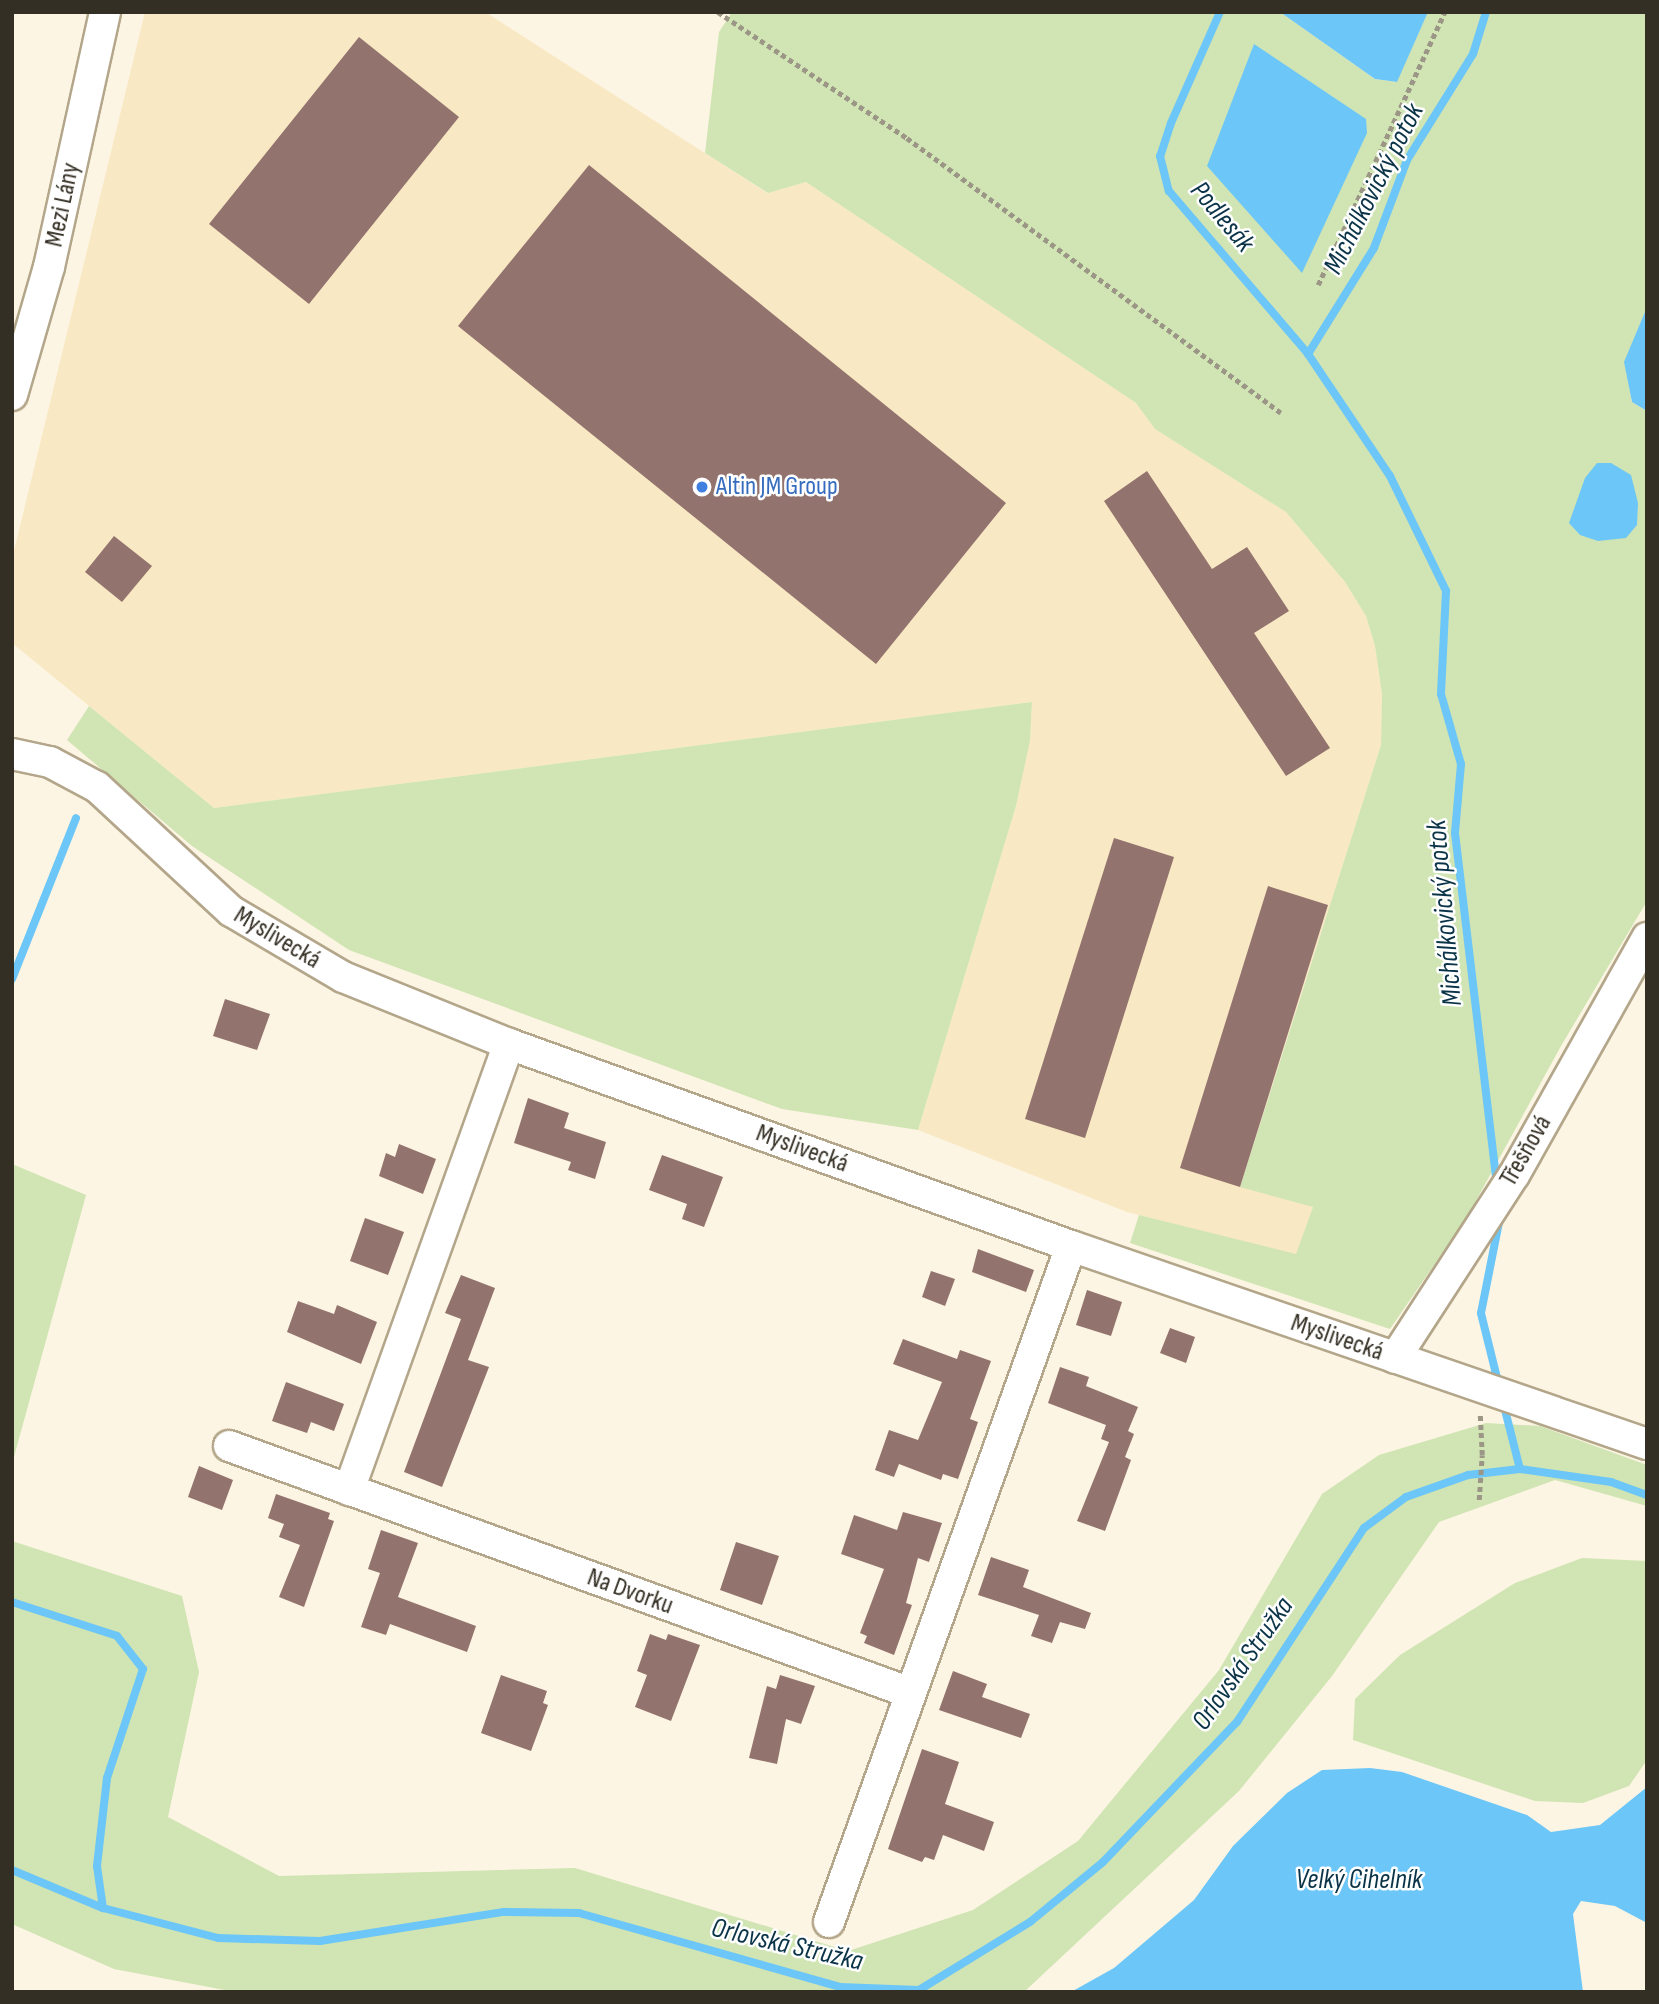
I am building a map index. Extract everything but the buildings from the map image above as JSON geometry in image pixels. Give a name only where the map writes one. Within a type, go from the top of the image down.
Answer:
[{"type":"street","name":"Mezi Lány","points":[[12,395],[49,267],[105,12]]},
{"type":"street","name":"Myslivecká","points":[[12,754],[50,762],[97,787],[231,911],[342,977],[509,1044],[1071,1246],[1647,1444]]},
{"type":"street","name":"Třešňová","points":[[1395,1358],[1514,1175],[1647,938]]},
{"type":"street","points":[[349,1490],[509,1044]]},
{"type":"street","points":[[829,1922],[1071,1246]]},
{"type":"street","name":"Na Dvorku","points":[[229,1446],[911,1693]]},
{"type":"path","points":[[718,12],[907,138],[1281,413]]},
{"type":"path","points":[[1318,285],[1445,12]]},
{"type":"path","points":[[1479,1500],[1482,1455]]},
{"type":"shaded area","points":[[145,12],[485,12],[767,193],[806,182],[1136,403],[1155,429],[1286,512],[1345,582],[1366,616],[1375,646],[1382,694],[1381,745],[1240,1186],[1313,1207],[1296,1255],[1127,1212],[918,1130],[1016,806],[1030,741],[1032,702],[214,808],[12,643],[12,559]]},
{"type":"green space","points":[[732,12],[1280,12],[1375,79],[1396,82],[1428,12],[1647,12],[1647,307],[1625,362],[1632,402],[1647,411],[1647,901],[1561,1046],[1467,1217],[1390,1329],[1130,1243],[1139,1215],[1296,1254],[1313,1207],[1240,1187],[1381,745],[1382,694],[1375,646],[1366,616],[1345,582],[1286,512],[1155,429],[1136,403],[806,182],[768,193],[705,153],[719,32]]},
{"type":"green space","points":[[1032,702],[1030,741],[1016,806],[918,1130],[782,1109],[349,950],[192,846],[67,740],[89,706],[214,808]]},
{"type":"green space","points":[[12,1164],[86,1195],[12,1464]]},
{"type":"green space","points":[[1486,1423],[1540,1426],[1647,1465],[1647,1506],[1555,1480],[1439,1522],[1332,1676],[1239,1791],[1024,1992],[235,1992],[114,1969],[12,1924],[12,1541],[182,1596],[199,1672],[168,1817],[279,1876],[575,1868],[848,1951],[973,1910],[1078,1841],[1219,1670],[1322,1494],[1379,1455]]},
{"type":"green space","points":[[1582,1558],[1647,1561],[1647,1760],[1629,1786],[1583,1803],[1535,1801],[1353,1740],[1355,1699],[1400,1655],[1515,1583]]},
{"type":"water","points":[[1280,12],[1428,12],[1397,82],[1375,79]]},
{"type":"water","points":[[1254,44],[1366,119],[1367,133],[1302,273],[1207,166]]},
{"type":"water","points":[[1647,307],[1647,411],[1632,402],[1624,362]]},
{"type":"water","points":[[1597,463],[1611,463],[1631,475],[1638,503],[1637,525],[1626,538],[1598,541],[1580,535],[1569,523],[1585,478]]},
{"type":"water","name":"Velký Cihelník","points":[[1370,1768],[1402,1772],[1527,1815],[1551,1832],[1600,1825],[1647,1787],[1647,1923],[1615,1906],[1581,1901],[1573,1914],[1583,1992],[1071,1992],[1114,1968],[1194,1900],[1233,1846],[1287,1793],[1322,1770]]},
{"type":"waterway","name":"Podlesák","points":[[1220,12],[1171,123],[1160,156],[1169,191],[1308,354]]},
{"type":"waterway","name":"Michálkovický potok","points":[[1486,12],[1473,54],[1407,160],[1374,248],[1308,354],[1390,476],[1446,591],[1441,694],[1461,764],[1455,833],[1497,1183]]},
{"type":"waterway","points":[[12,979],[76,818]]},
{"type":"waterway","name":"Michálkovický potok","points":[[1499,1386],[1481,1313],[1500,1217]]},
{"type":"waterway","name":"Michálkovický potok","points":[[1503,1402],[1520,1469]]},
{"type":"waterway","name":"Orlovská Stružka","points":[[12,1602],[117,1636],[143,1669],[107,1778],[97,1866],[103,1908],[218,1938],[320,1941],[504,1912],[579,1913],[840,1987],[919,1990],[1030,1922],[1103,1862],[1237,1722],[1364,1528],[1406,1497],[1468,1475],[1520,1469],[1611,1482],[1647,1495]]},
{"type":"waterway","points":[[12,1870],[103,1908]]},
{"type":"place","name":"Altin JM Group","points":[[702,487]]}]
